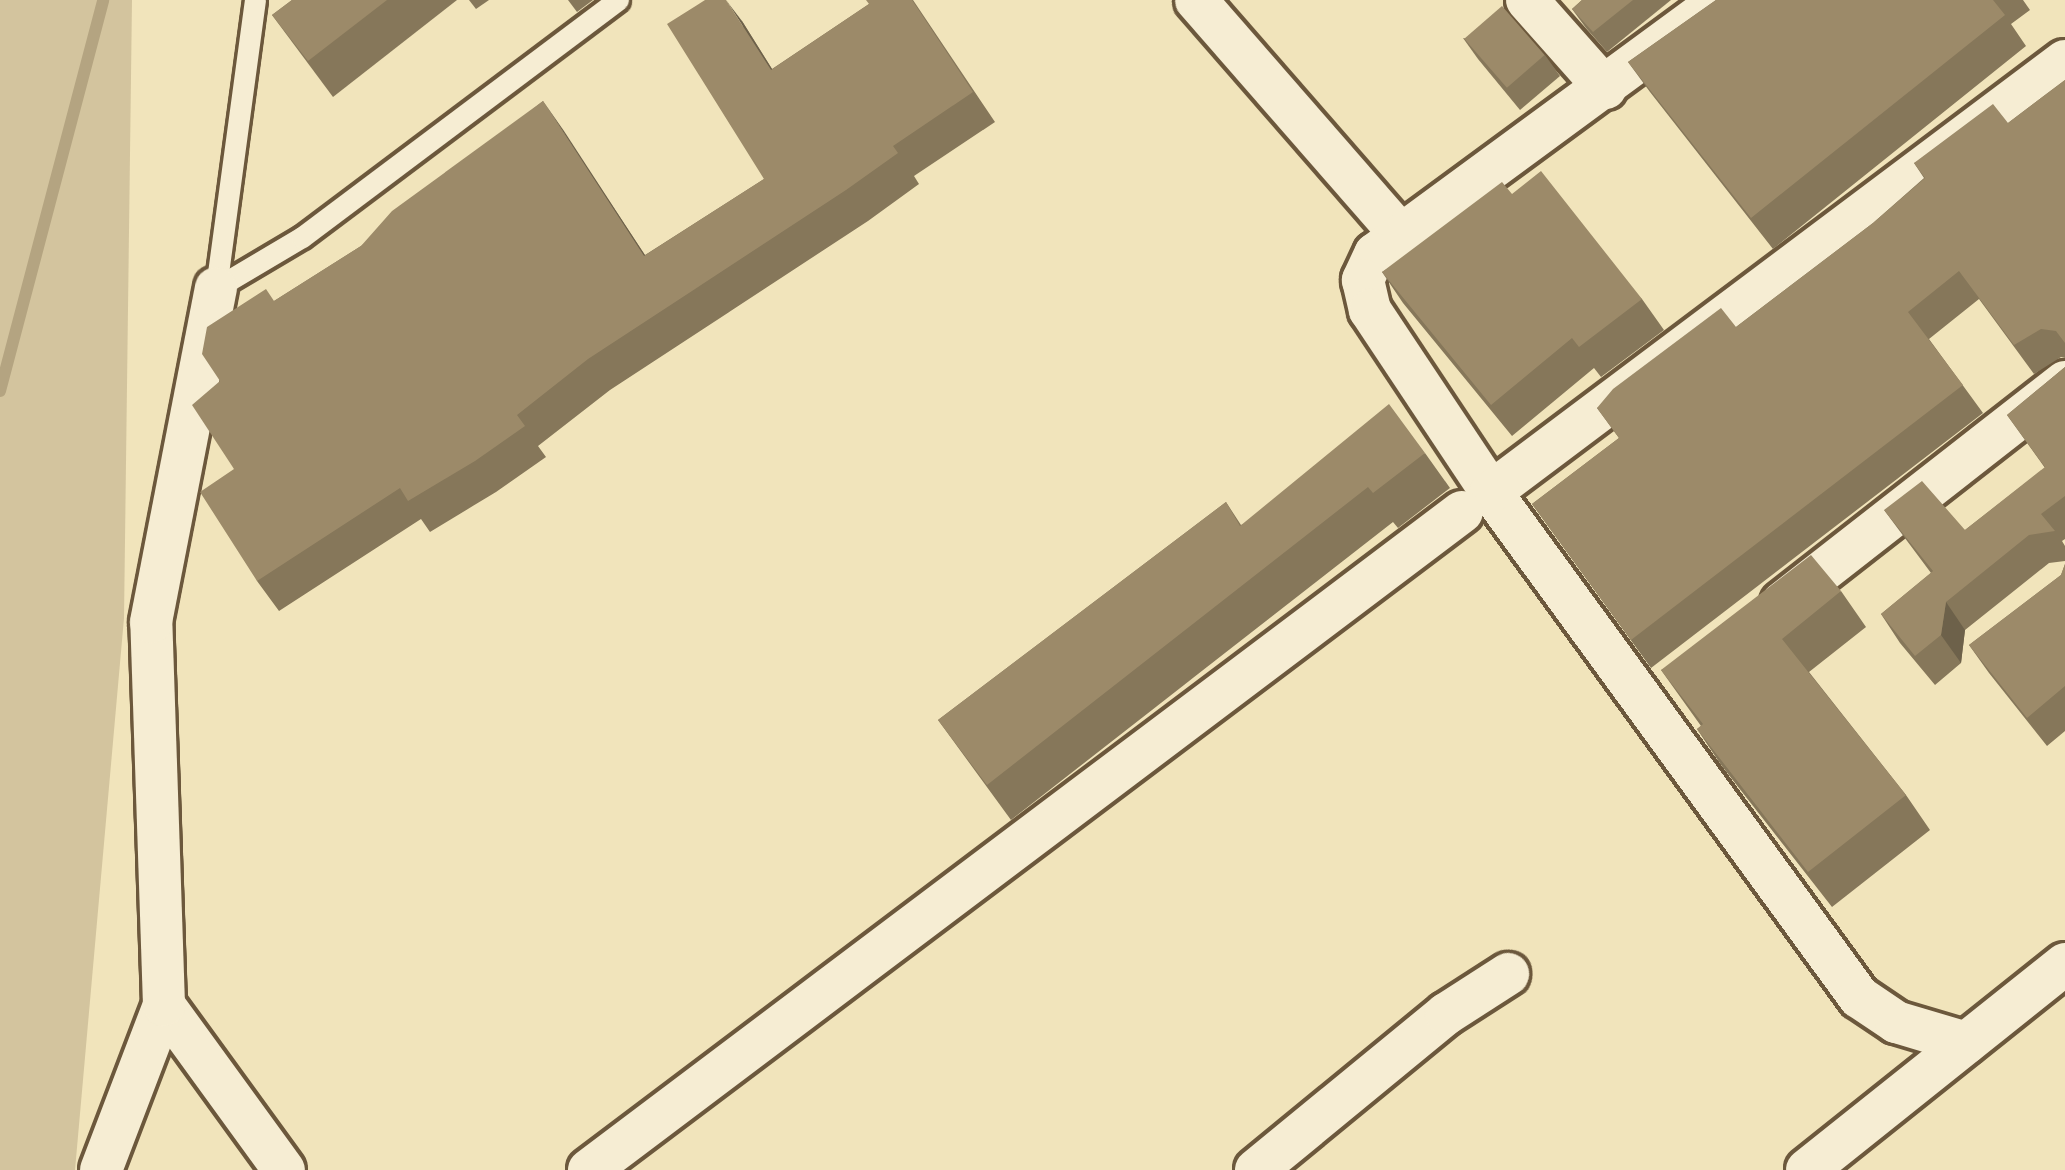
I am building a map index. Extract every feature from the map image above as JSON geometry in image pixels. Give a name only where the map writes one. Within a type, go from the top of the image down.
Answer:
[{"type":"street","points":[[1196,0],[1401,235]]},
{"type":"street","points":[[1527,0],[1605,88]]},
{"type":"street","points":[[1721,0],[1376,254],[1363,280],[1370,310],[1477,502],[1646,703],[1859,997],[1896,1022],[1966,1043]]},
{"type":"street","points":[[589,1170],[2065,61]]},
{"type":"street","points":[[101,1170],[164,1006],[151,622],[216,288]]},
{"type":"street","points":[[1752,626],[2065,382]]},
{"type":"street","points":[[1646,703],[1682,677]]},
{"type":"street","points":[[1807,1170],[2065,964]]},
{"type":"street","points":[[1256,1170],[1446,1014],[1508,974]]},
{"type":"street","points":[[164,1006],[284,1170]]},
{"type":"lane","points":[[216,288],[255,0]]},
{"type":"lane","points":[[216,288],[302,237],[618,0]]},
{"type":"shaded area","points":[[0,0],[132,0],[124,618],[75,1170],[0,1170]]},
{"type":"building","points":[[292,0],[387,0],[308,61],[272,15]]},
{"type":"building","points":[[705,0],[726,0],[771,70],[869,4],[866,0],[912,0],[973,92],[893,146],[898,153],[846,190],[588,359],[517,415],[525,426],[475,461],[408,501],[400,488],[257,581],[200,492],[234,469],[192,405],[220,381],[202,354],[207,327],[266,289],[274,301],[361,246],[392,211],[543,101],[644,256],[764,179],[667,24]]},
{"type":"building","points":[[1582,0],[1633,0],[1593,32],[1572,9]]},
{"type":"building","points":[[1716,0],[1993,0],[2005,15],[1751,218],[1628,62]]},
{"type":"building","points":[[1502,6],[1545,55],[1507,88],[1464,39]]},
{"type":"building","points":[[2065,80],[2065,343],[2056,331],[2041,329],[2014,345],[1959,271],[1908,312],[1963,385],[1631,640],[1532,504],[1619,438],[1597,408],[1613,389],[1721,308],[1736,327],[1873,223],[1925,178],[1914,163],[1993,104],[2008,123]]},
{"type":"building","points":[[1541,171],[1642,299],[1579,347],[1572,338],[1491,405],[1382,272],[1502,182],[1512,194]]},
{"type":"building","points":[[2065,367],[2065,496],[2041,514],[2055,531],[2029,535],[1946,602],[1941,635],[1915,656],[1881,614],[1933,571],[1884,510],[1922,481],[1965,530],[2045,467],[2007,415]]},
{"type":"building","points":[[1389,404],[1425,453],[1373,493],[1368,487],[987,785],[938,720],[1226,502],[1240,526]]},
{"type":"building","points":[[1811,555],[1841,591],[1782,639],[1906,795],[1808,872],[1697,729],[1703,724],[1661,670]]},
{"type":"building","points":[[2065,564],[2065,686],[2027,718],[1969,645],[2061,575]]},
{"type":"waterway","points":[[0,391],[103,0]]}]
